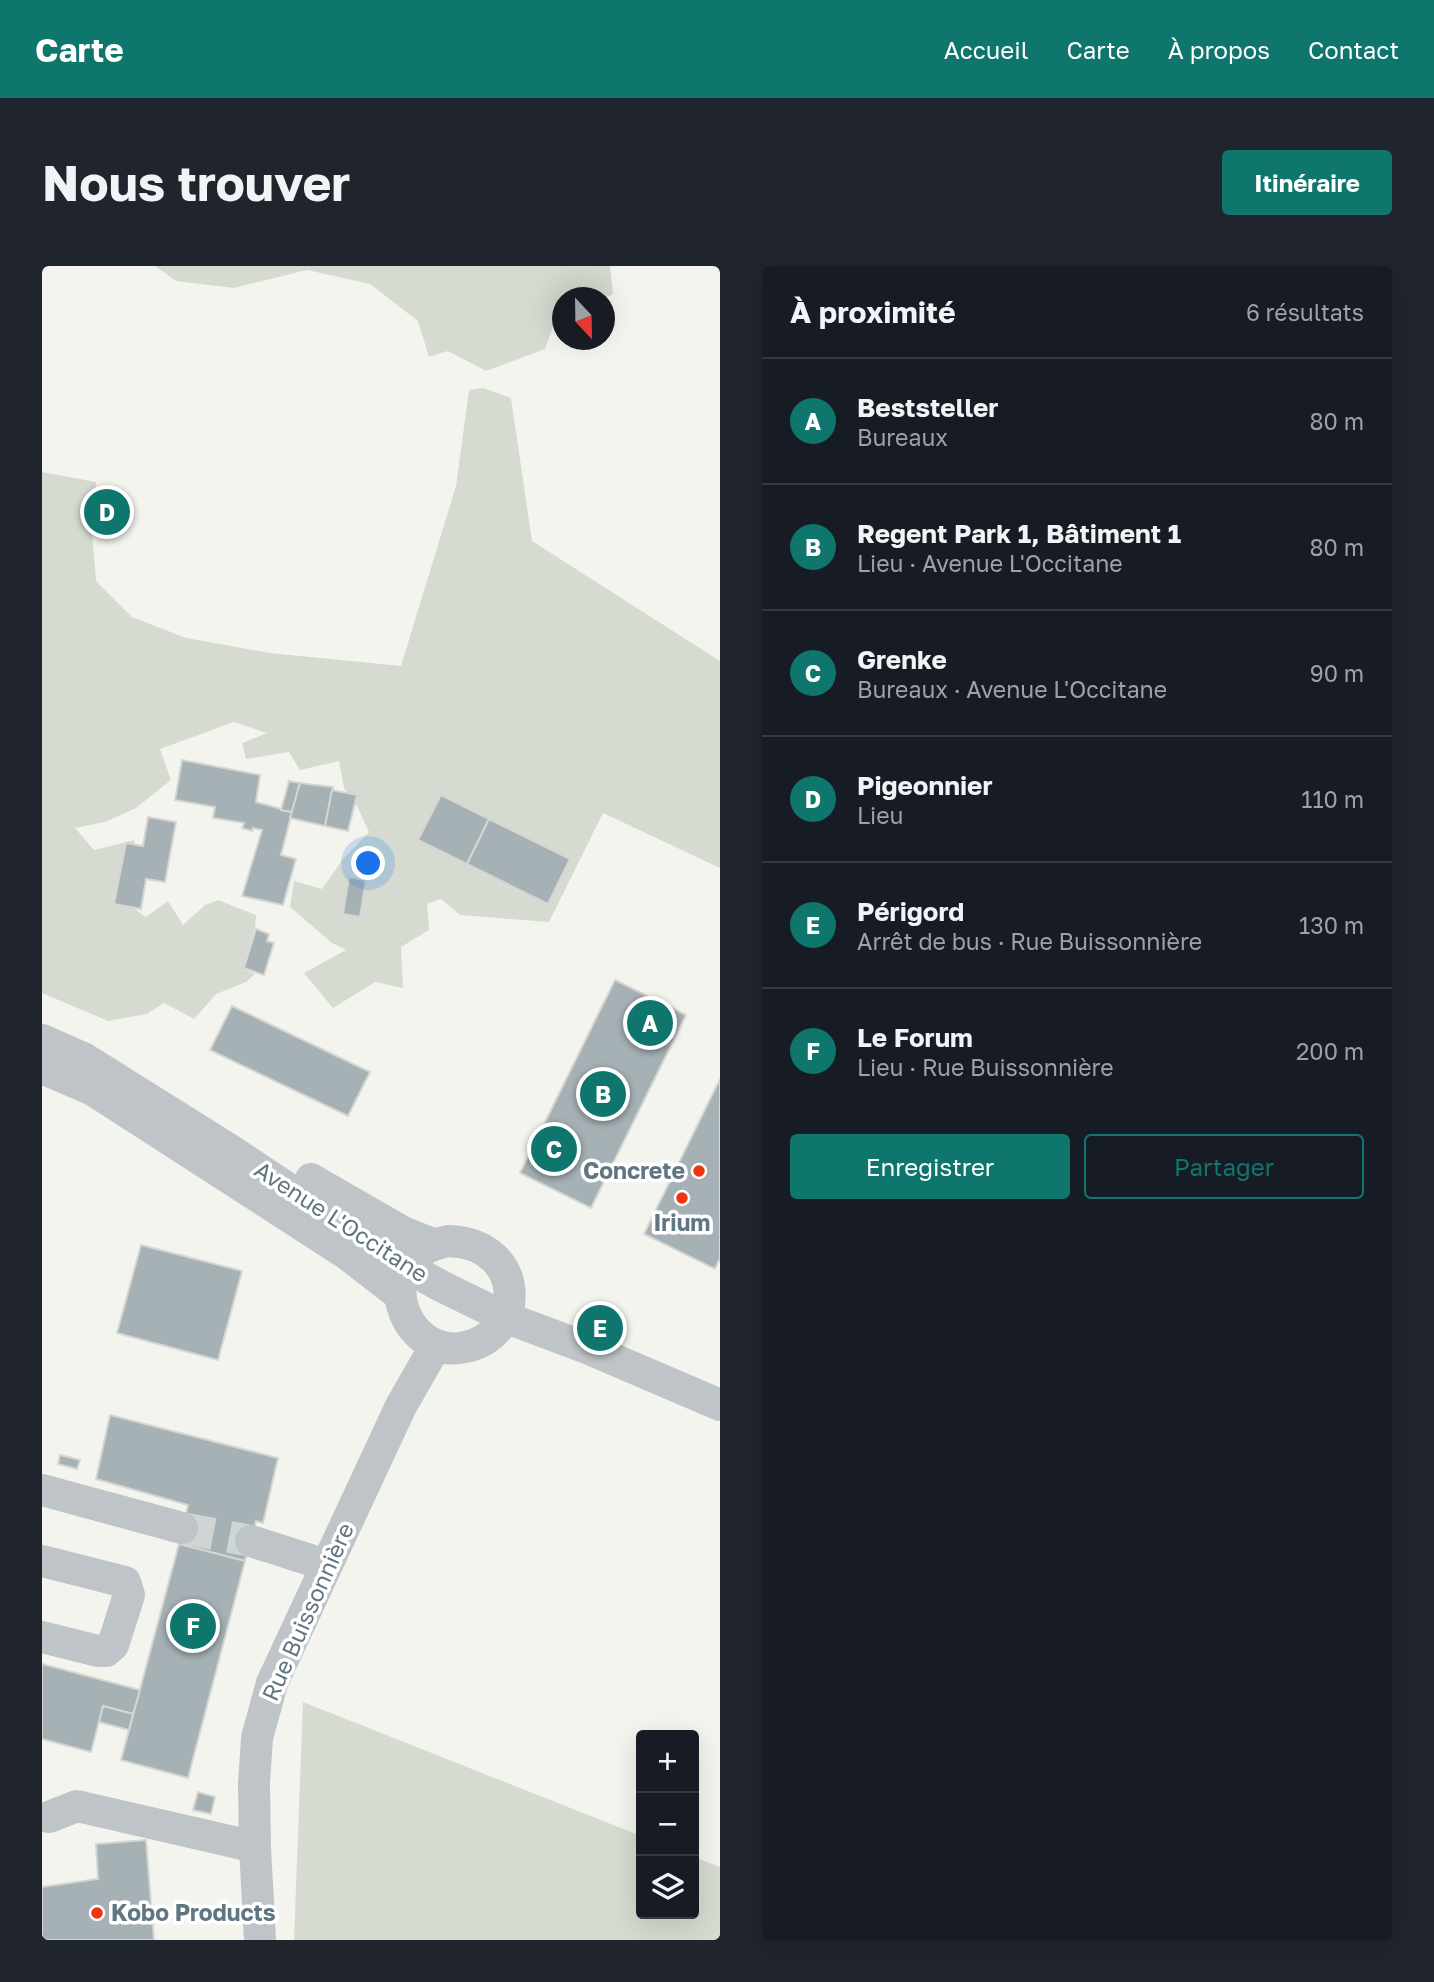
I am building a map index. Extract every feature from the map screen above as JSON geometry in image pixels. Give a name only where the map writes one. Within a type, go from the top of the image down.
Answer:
[{"type":"street","name":"Avenue L'Occitane","points":[[42,1022],[94,1043],[266,1153],[403,1232],[433,1244]]},
{"type":"street","name":"Avenue L'Occitane","points":[[42,1040],[72,1052],[96,1066],[227,1148],[402,1280]]},
{"type":"street","name":"Avenue L'Occitane","points":[[42,1068],[93,1090],[347,1254],[402,1280],[587,1348],[720,1405]]},
{"type":"street","points":[[449,1241],[478,1246],[491,1254],[501,1267],[510,1291],[504,1317],[488,1337],[472,1345],[457,1349],[436,1345],[409,1322],[402,1280],[418,1252],[433,1244],[449,1241]]},
{"type":"street","name":"Rue Buissonnière","points":[[260,1940],[255,1847],[257,1738],[272,1684],[401,1406],[436,1345]]},
{"type":"street","points":[[42,1490],[182,1528]]},
{"type":"street","points":[[251,1541],[326,1565]]},
{"type":"street","points":[[42,1562],[125,1583],[129,1595],[113,1645],[106,1651],[42,1637]]},
{"type":"street","points":[[49,1817],[78,1806],[255,1847]]},
{"type":"shaded area","points":[[155,266],[610,266],[612,287],[552,287],[552,329],[545,349],[486,371],[448,351],[429,357],[418,321],[370,284],[307,270],[234,288],[176,281]]},
{"type":"shaded area","points":[[483,388],[511,398],[532,541],[720,661],[720,868],[603,813],[549,922],[460,915],[441,899],[427,904],[429,930],[401,947],[403,988],[375,982],[333,1008],[304,973],[346,950],[332,943],[290,907],[294,881],[322,889],[343,859],[369,832],[358,808],[344,788],[339,761],[300,770],[289,752],[246,759],[242,743],[267,733],[234,722],[160,749],[171,780],[136,808],[105,822],[75,828],[94,850],[134,840],[133,908],[146,917],[168,901],[183,925],[205,905],[218,900],[256,915],[243,969],[255,974],[246,982],[216,994],[194,1019],[164,1003],[147,1014],[108,1021],[42,993],[42,472],[96,482],[92,534],[96,581],[132,617],[186,638],[270,653],[401,666],[456,486],[469,390]]},
{"type":"shaded area","points":[[303,1702],[636,1834],[636,1919],[699,1919],[699,1859],[720,1867],[720,1940],[294,1940]]},
{"type":"building","points":[[99,500],[119,503],[116,524],[95,521]]},
{"type":"building","points":[[182,760],[260,775],[256,802],[292,812],[281,855],[296,859],[283,905],[242,896],[262,830],[253,828],[252,831],[242,828],[244,823],[213,818],[215,807],[175,800]]},
{"type":"building","points":[[289,781],[300,783],[292,812],[281,810]]},
{"type":"building","points":[[300,783],[333,787],[325,826],[290,818]]},
{"type":"building","points":[[332,790],[357,795],[348,831],[325,826]]},
{"type":"building","points":[[441,795],[489,819],[467,864],[418,840]]},
{"type":"building","points":[[148,817],[176,822],[165,882],[146,879],[141,909],[114,904],[126,843],[143,846]]},
{"type":"building","points":[[489,819],[570,859],[548,904],[467,864]]},
{"type":"building","points":[[349,877],[366,880],[360,917],[343,914]]},
{"type":"building","points":[[256,929],[269,934],[267,941],[274,943],[264,975],[244,968]]},
{"type":"building","points":[[615,980],[686,1015],[591,1208],[520,1173]]},
{"type":"building","points":[[232,1006],[370,1072],[348,1116],[210,1050]]},
{"type":"building","points":[[720,1079],[720,1258],[715,1269],[644,1234]]},
{"type":"building","points":[[141,1245],[242,1271],[218,1360],[117,1333]]},
{"type":"building","points":[[110,1415],[278,1458],[263,1523],[256,1521],[245,1561],[179,1544],[188,1505],[96,1479]]},
{"type":"building","points":[[60,1455],[80,1460],[77,1469],[58,1464]]},
{"type":"building","points":[[179,1544],[245,1561],[188,1778],[121,1760]]},
{"type":"building","points":[[42,1664],[140,1690],[133,1714],[103,1706],[91,1752],[42,1739]]},
{"type":"building","points":[[103,1706],[133,1714],[129,1730],[99,1722]]},
{"type":"building","points":[[198,1792],[215,1797],[211,1814],[193,1810]]},
{"type":"building","name":"Kobo Products","points":[[146,1840],[154,1940],[42,1940],[42,1887],[98,1879],[96,1844]]},
{"type":"tunnel","points":[[182,1528],[251,1541]]},
{"type":"place","name":"Pigeonnier","points":[[107,512]]},
{"type":"place","name":"Beststeller","points":[[650,1023]]},
{"type":"place","name":"Regent Park 1, Bâtiment 1","points":[[603,1094]]},
{"type":"place","name":"Grenke","points":[[554,1149]]},
{"type":"place","name":"Concrete","points":[[699,1171]]},
{"type":"place","name":"Irium","points":[[682,1198]]},
{"type":"place","name":"Périgord","points":[[600,1328]]},
{"type":"place","name":"Le Forum","points":[[193,1626]]},
{"type":"place","name":"Kobo Products","points":[[97,1913]]}]
